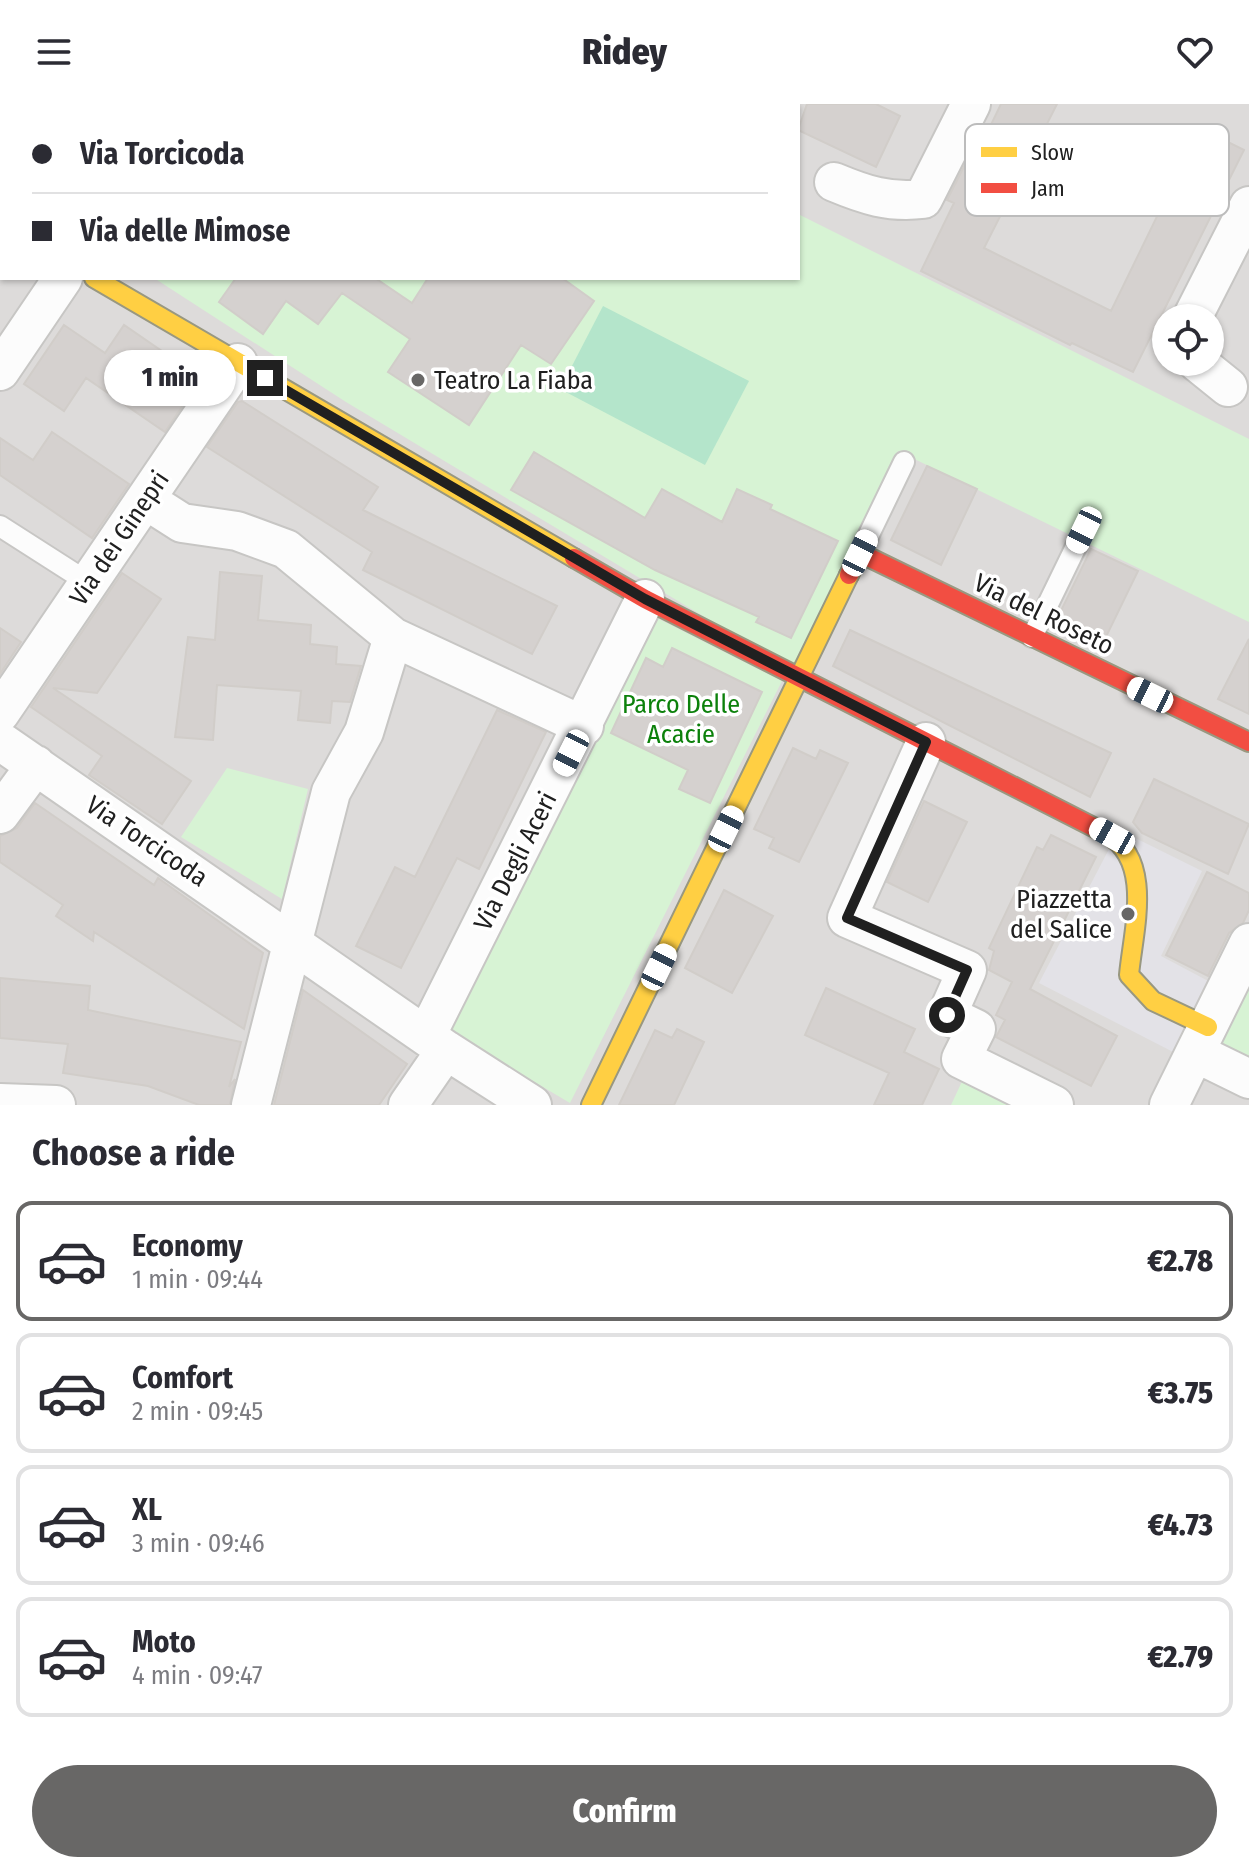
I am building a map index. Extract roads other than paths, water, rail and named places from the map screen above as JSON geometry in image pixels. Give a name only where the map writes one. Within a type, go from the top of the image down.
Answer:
[{"type":"street","points":[[834,182],[874,198],[898,202],[923,199],[967,105]]},
{"type":"street","points":[[1199,304],[1249,206]]},
{"type":"street","points":[[0,371],[62,280]]},
{"type":"street","points":[[97,280],[645,599],[1112,836],[1130,858],[1138,881],[1129,975],[1135,987],[1249,1079]]},
{"type":"street","name":"Via dei Ginepri","points":[[0,713],[238,363]]},
{"type":"street","points":[[1214,376],[1228,387]]},
{"type":"street","points":[[146,500],[182,523],[237,531],[286,549],[393,637],[584,726]]},
{"type":"street","points":[[591,1105],[860,553]]},
{"type":"street","name":"Via del Roseto","points":[[860,553],[1249,742]]},
{"type":"street","name":"Via Degli Aceri","points":[[408,1105],[645,599]]},
{"type":"street","points":[[251,1105],[331,792],[364,732],[393,637]]},
{"type":"street","name":"Via Torcicoda","points":[[0,741],[436,1043],[532,1105]]},
{"type":"street","points":[[926,742],[847,918],[967,970],[947,1015],[976,1029],[961,1059],[1054,1105]]},
{"type":"street","points":[[0,814],[36,765]]},
{"type":"street","points":[[1169,1105],[1249,943]]},
{"type":"street","points":[[0,1103],[56,1105]]},
{"type":"lane","points":[[860,553],[904,462]]},
{"type":"lane","points":[[0,526],[89,583]]},
{"type":"lane","points":[[1032,637],[1084,530]]},
{"type":"place","name":"Teatro La Fiaba","points":[[418,380]]},
{"type":"place","name":"Piazzetta del Salice","points":[[1128,914]]},
{"type":"park label","name":"Parco Delle Acacie","points":[[681,719]]}]
